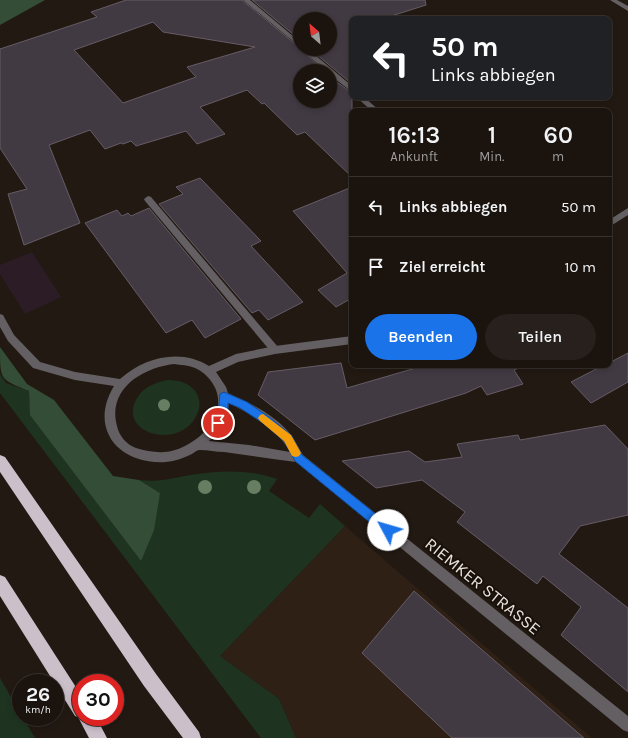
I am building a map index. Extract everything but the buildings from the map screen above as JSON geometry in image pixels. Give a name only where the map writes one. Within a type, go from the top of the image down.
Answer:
[{"type":"highway","points":[[0,461],[150,680],[193,738]]},
{"type":"highway","points":[[0,582],[72,696]]},
{"type":"highway","points":[[92,726],[99,738]]},
{"type":"street","points":[[246,0],[293,39]]},
{"type":"street","points":[[613,0],[628,9]]},
{"type":"street","points":[[312,56],[322,64]]},
{"type":"street","points":[[337,77],[349,87]]},
{"type":"street","points":[[363,100],[373,108]]},
{"type":"street","points":[[148,199],[275,350]]},
{"type":"street","points":[[612,222],[628,211]]},
{"type":"street","points":[[0,318],[11,338],[38,365],[74,376],[121,383]]},
{"type":"street","points":[[208,371],[236,358],[275,350],[349,340]]},
{"type":"street","points":[[174,360],[193,363],[208,371],[219,382],[224,396],[223,414],[214,431],[198,446],[176,455],[152,457],[130,451],[115,437],[108,420],[110,400],[121,383],[136,370],[154,363],[174,360]]},
{"type":"street","name":"RIEMKER STRASSE","points":[[224,396],[243,405],[266,420],[287,438],[299,458],[628,725]]},
{"type":"street","points":[[198,446],[248,450],[299,458]]},
{"type":"shaded area","points":[[32,252],[61,297],[25,314],[0,274],[0,265]]},
{"type":"shaded area","points":[[345,526],[592,738],[296,738],[279,699],[220,656]]},
{"type":"green space","points":[[0,0],[45,0],[0,25]]},
{"type":"green space","points":[[0,347],[27,384],[54,400],[113,476],[139,480],[160,493],[154,530],[141,561],[30,415],[29,391],[12,384],[4,377],[0,367]]},
{"type":"green space","points":[[0,374],[6,383],[29,391],[31,415],[141,561],[160,493],[139,480],[162,480],[197,474],[228,471],[248,472],[267,476],[277,479],[269,491],[309,518],[320,504],[345,526],[220,656],[279,699],[296,738],[261,738],[0,393]]},
{"type":"green space","points":[[168,380],[184,383],[194,390],[199,400],[198,412],[186,428],[175,434],[162,435],[150,433],[140,427],[134,419],[133,408],[139,395],[145,389],[156,383]]},
{"type":"green space","points":[[0,678],[12,699],[12,726],[28,726],[35,738],[0,738]]},
{"type":"slow traffic","points":[[263,418],[287,438],[296,453]]},
{"type":"route","points":[[218,423],[223,414],[224,396],[243,405],[266,420],[287,438],[299,458],[388,530]]}]
